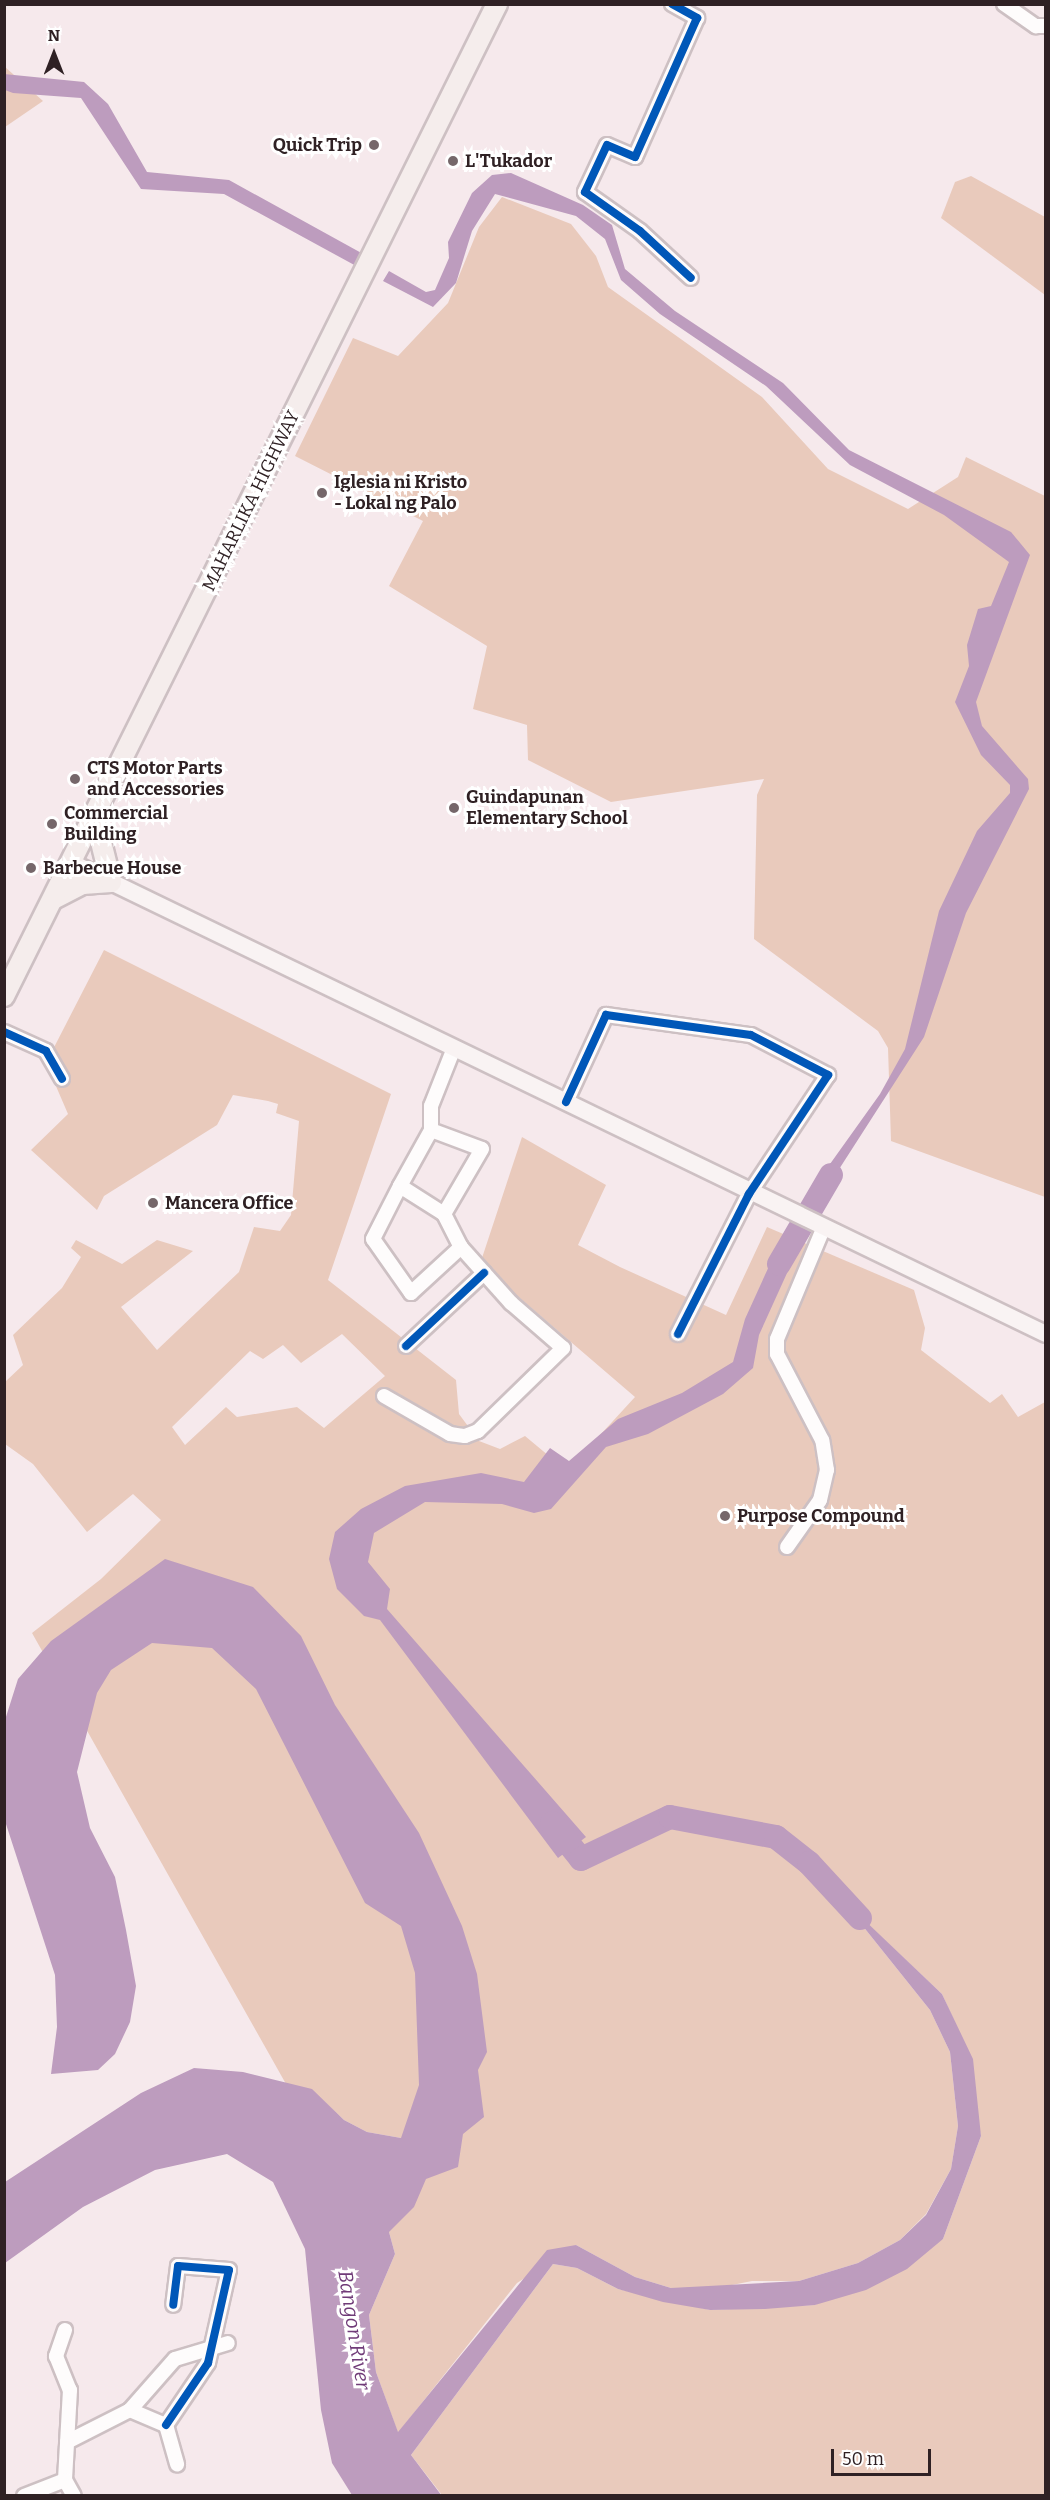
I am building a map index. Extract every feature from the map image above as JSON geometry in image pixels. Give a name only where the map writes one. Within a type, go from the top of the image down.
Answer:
[{"type":"highway","name":"MAHARLIKA HIGHWAY","points":[[4,996],[55,898],[496,4]]},
{"type":"highway","points":[[55,898],[83,884],[111,882],[95,817]]},
{"type":"main road","points":[[72,863],[566,1102],[749,1194],[1046,1334]]},
{"type":"street","points":[[672,4],[697,18],[635,157],[606,145],[585,192],[640,231],[691,278]]},
{"type":"street","points":[[1004,4],[1036,26],[1046,26]]},
{"type":"street","points":[[566,1102],[606,1015],[751,1035],[828,1075],[749,1194],[678,1334]]},
{"type":"street","points":[[4,1032],[46,1051],[62,1079]]},
{"type":"street","points":[[454,1048],[431,1106],[431,1130],[373,1239],[411,1293],[461,1247]]},
{"type":"street","points":[[431,1130],[482,1149],[444,1214]]},
{"type":"street","points":[[384,1396],[450,1434],[465,1436],[478,1431],[563,1348],[484,1273],[461,1247],[444,1214],[400,1186]]},
{"type":"street","points":[[787,1547],[820,1500],[827,1470],[822,1440],[777,1354],[777,1339],[819,1227]]},
{"type":"street","points":[[406,1346],[484,1273]]},
{"type":"street","points":[[166,2425],[221,2345],[229,2270],[177,2266],[173,2305]]},
{"type":"street","points":[[65,2330],[56,2356],[70,2390],[65,2480],[74,2496]]},
{"type":"street","points":[[67,2442],[130,2410],[175,2359],[221,2345]]},
{"type":"street","points":[[130,2410],[166,2425]]},
{"type":"street","points":[[166,2425],[177,2464]]},
{"type":"street","points":[[24,2496],[65,2480]]},
{"type":"shaded area","points":[[4,66],[43,101],[5,127],[4,127]]},
{"type":"shaded area","points":[[971,176],[1045,217],[1045,295],[941,218],[955,182]]},
{"type":"shaded area","points":[[502,197],[571,224],[596,256],[608,287],[762,397],[828,469],[908,509],[958,477],[966,457],[1045,496],[1045,1197],[891,1141],[888,1048],[878,1031],[754,939],[757,795],[764,779],[611,802],[528,760],[527,725],[473,709],[487,646],[389,586],[423,521],[295,456],[353,338],[398,356],[448,303],[479,227]]},
{"type":"shaded area","points":[[104,950],[391,1094],[328,1280],[456,1380],[459,1414],[479,1441],[500,1449],[525,1436],[567,1471],[635,1397],[480,1264],[522,1137],[606,1185],[578,1245],[620,1267],[726,1315],[767,1227],[914,1290],[925,1328],[921,1350],[990,1403],[1002,1394],[1018,1417],[1045,1402],[1045,2495],[442,2495],[411,2455],[553,2264],[577,2268],[618,2289],[710,2310],[815,2305],[943,2239],[981,2136],[956,2025],[942,1994],[842,1900],[930,2010],[950,2052],[958,2126],[951,2169],[926,2214],[900,2240],[858,2263],[799,2281],[752,2281],[712,2289],[671,2288],[635,2277],[576,2245],[517,2283],[398,2433],[376,2372],[369,2315],[395,2254],[389,2232],[401,2138],[367,2132],[344,2120],[312,2090],[286,2084],[32,1633],[101,1579],[161,1520],[133,1494],[87,1532],[33,1464],[5,1444],[5,1382],[23,1365],[13,1335],[62,1288],[81,1257],[71,1248],[76,1240],[122,1264],[157,1240],[193,1251],[121,1307],[157,1350],[239,1272],[254,1227],[280,1231],[291,1215],[299,1121],[276,1113],[278,1104],[233,1095],[217,1125],[104,1196],[97,1210],[31,1150],[68,1114],[46,1063]],"holes":[[[342,1334],[385,1376],[324,1428],[297,1407],[237,1417],[226,1407],[185,1445],[172,1427],[250,1351],[263,1359],[283,1345],[301,1363]]]},
{"type":"water","points":[[4,74],[84,82],[108,104],[147,172],[229,180],[365,255],[358,267],[224,194],[141,189],[81,98],[13,93],[5,90]]},
{"type":"water","points":[[511,173],[583,205],[612,225],[625,269],[675,311],[783,383],[849,450],[1011,532],[1030,555],[976,702],[982,726],[1028,779],[1029,789],[966,913],[924,1037],[816,1205],[805,1199],[880,1094],[905,1049],[939,911],[977,831],[1010,793],[1010,785],[981,755],[955,702],[969,666],[967,645],[978,609],[991,606],[1009,562],[944,515],[850,465],[766,386],[660,314],[621,280],[605,239],[576,216],[495,194],[472,231],[456,283],[433,307],[383,281],[389,271],[426,292],[435,290],[449,258],[448,242],[472,193],[492,175]]},
{"type":"water","points":[[785,1231],[802,1240],[759,1335],[753,1368],[723,1394],[648,1434],[606,1447],[551,1509],[534,1513],[502,1504],[425,1502],[374,1533],[368,1562],[390,1589],[387,1609],[586,1837],[558,1858],[380,1620],[364,1616],[337,1589],[329,1559],[335,1532],[361,1509],[405,1486],[481,1473],[524,1482],[550,1448],[569,1461],[618,1419],[682,1393],[733,1362],[745,1319]]},
{"type":"water","name":"Bangon River","points":[[165,1559],[253,1587],[301,1636],[335,1705],[419,1833],[462,1926],[477,1974],[487,2052],[478,2070],[484,2117],[463,2134],[458,2167],[426,2179],[414,2207],[389,2232],[395,2254],[369,2315],[376,2372],[398,2432],[547,2250],[576,2245],[635,2277],[671,2288],[799,2281],[858,2263],[900,2240],[926,2215],[951,2169],[958,2126],[950,2052],[930,2010],[838,1895],[942,1994],[973,2059],[981,2136],[943,2239],[907,2269],[866,2290],[815,2305],[765,2309],[710,2310],[663,2302],[618,2289],[577,2268],[553,2264],[411,2455],[442,2496],[352,2495],[332,2463],[321,2410],[305,2249],[273,2182],[227,2154],[155,2170],[83,2207],[5,2263],[5,2182],[141,2093],[194,2068],[243,2072],[312,2089],[344,2120],[367,2132],[401,2138],[419,2085],[415,1973],[401,1926],[365,1903],[256,1689],[212,1648],[152,1643],[111,1670],[97,1693],[77,1772],[90,1828],[115,1877],[136,1986],[130,2022],[115,2054],[98,2070],[51,2074],[57,2027],[55,1975],[5,1821],[5,1720],[18,1679],[51,1641]]},
{"type":"waterway","points":[[779,1264],[831,1175]]},
{"type":"waterway","points":[[552,1823],[581,1859],[670,1817],[776,1837],[809,1863],[860,1918]]},
{"type":"cycle path","points":[[672,4],[697,18],[635,157],[607,145],[585,192],[640,231],[691,278]]},
{"type":"cycle path","points":[[566,1102],[606,1015],[751,1035],[828,1075],[749,1194],[678,1334]]},
{"type":"cycle path","points":[[4,1032],[46,1051],[62,1079]]},
{"type":"cycle path","points":[[406,1346],[484,1273]]},
{"type":"cycle path","points":[[166,2425],[208,2363],[229,2270],[178,2266],[173,2305]]},
{"type":"place","name":"Quick Trip","points":[[374,145]]},
{"type":"place","name":"L'Tukador","points":[[453,161]]},
{"type":"place","name":"Iglesia ni Kristo - Lokal ng Palo","points":[[322,493]]},
{"type":"place","name":"CTS Motor Parts and Accessories","points":[[75,779]]},
{"type":"place","name":"Guindapunan Elementary School","points":[[454,808]]},
{"type":"place","name":"Commercial Building","points":[[52,824]]},
{"type":"place","name":"Barbecue House","points":[[31,868]]},
{"type":"place","name":"Mancera Office","points":[[153,1203]]},
{"type":"place","name":"Purpose Compound","points":[[725,1516]]}]
